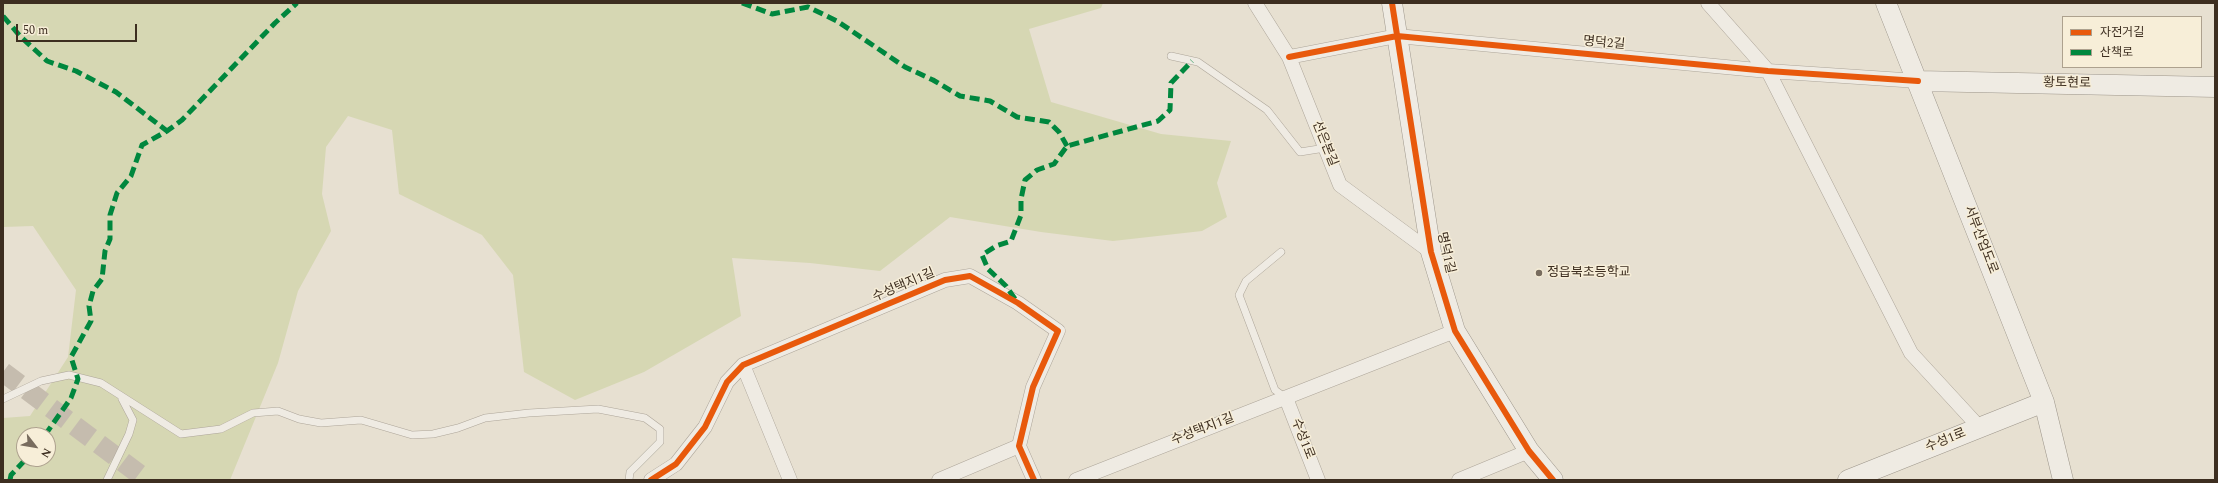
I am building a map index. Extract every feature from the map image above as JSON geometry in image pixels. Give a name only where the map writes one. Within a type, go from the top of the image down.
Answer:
[{"type":"main road","name":"명덕1길","points":[[1392,3],[1431,252],[1455,331],[1529,451],[1553,480]]},
{"type":"main road","name":"서부산업도로","points":[[1886,3],[2044,402],[2063,480]]},
{"type":"main road","name":"황토현로","points":[[1918,81],[2215,87]]},
{"type":"main road","name":"수성1로","points":[[1848,480],[2044,402]]},
{"type":"street","name":"선은본길","points":[[1256,3],[1289,57],[1340,185],[1431,252]]},
{"type":"street","points":[[1708,3],[1768,71],[1911,353],[1980,428]]},
{"type":"street","name":"명덕2길","points":[[1289,57],[1397,36],[1768,71],[1918,81]]},
{"type":"street","name":"수성택지1길","points":[[651,480],[676,464],[705,427],[727,382],[743,365],[945,280],[970,276],[1018,303],[1058,331],[1033,387],[1019,446]]},
{"type":"street","name":"수성택지1길","points":[[1076,480],[1455,331]]},
{"type":"street","points":[[743,365],[790,480]]},
{"type":"street","name":"수성1로","points":[[1286,398],[1318,480]]},
{"type":"street","points":[[939,480],[1019,446],[1034,480]]},
{"type":"street","points":[[1459,480],[1529,451]]},
{"type":"lane","points":[[1170,56],[1198,62],[1267,110],[1300,152],[1325,148]]},
{"type":"lane","points":[[1282,252],[1246,281],[1239,295],[1275,390],[1286,398]]},
{"type":"lane","points":[[3,399],[41,381],[69,376],[101,383],[181,434],[221,429],[253,413],[278,411],[299,419],[321,423],[361,420],[412,435],[432,434],[458,428],[485,418],[529,413],[598,409],[645,418],[660,429],[660,442],[630,472],[629,480]]},
{"type":"lane","points":[[107,480],[129,434],[133,420],[121,397]]},
{"type":"green space","points":[[3,3],[1103,3],[1101,8],[1029,29],[1051,102],[1161,134],[1231,141],[1217,183],[1227,217],[1202,231],[1113,241],[1041,232],[950,217],[880,271],[810,263],[732,258],[741,316],[644,372],[575,400],[524,372],[513,275],[482,235],[399,194],[392,130],[348,116],[326,147],[322,194],[331,231],[298,291],[278,363],[230,480],[3,480],[3,418],[30,416],[68,357],[76,290],[33,226],[3,227]]},
{"type":"tunnel","points":[[3,372],[147,480]]},
{"type":"marked path","points":[[51,427],[71,398],[78,379],[71,357],[91,321],[89,306],[93,291],[102,279],[105,251],[110,239],[110,215],[117,193],[131,176],[142,145],[167,131],[182,120],[275,23],[297,3]]},
{"type":"marked path","points":[[742,3],[772,14],[808,7],[837,21],[905,67],[933,80],[960,96],[990,101],[1017,117],[1049,122],[1059,132],[1067,146]]},
{"type":"marked path","points":[[3,16],[20,36],[47,61],[76,71],[116,92],[167,131]]},
{"type":"marked path","points":[[1015,299],[1006,286],[988,269],[982,255],[996,246],[1011,241],[1021,215],[1021,199],[1025,180],[1037,170],[1054,164],[1067,146],[1158,121],[1170,110],[1171,83],[1192,61]]},
{"type":"marked path","points":[[10,480],[11,475],[18,467]]},
{"type":"cycle path","points":[[1392,3],[1431,252],[1455,331],[1529,451],[1553,480]]},
{"type":"cycle path","points":[[1289,57],[1397,36],[1768,71],[1918,81]]},
{"type":"cycle path","points":[[651,480],[676,464],[705,427],[727,382],[743,365],[945,280],[970,276],[1018,303],[1058,331],[1033,387],[1019,446],[1034,480]]},
{"type":"place","name":"정읍북초등학교","points":[[1539,273]]}]
